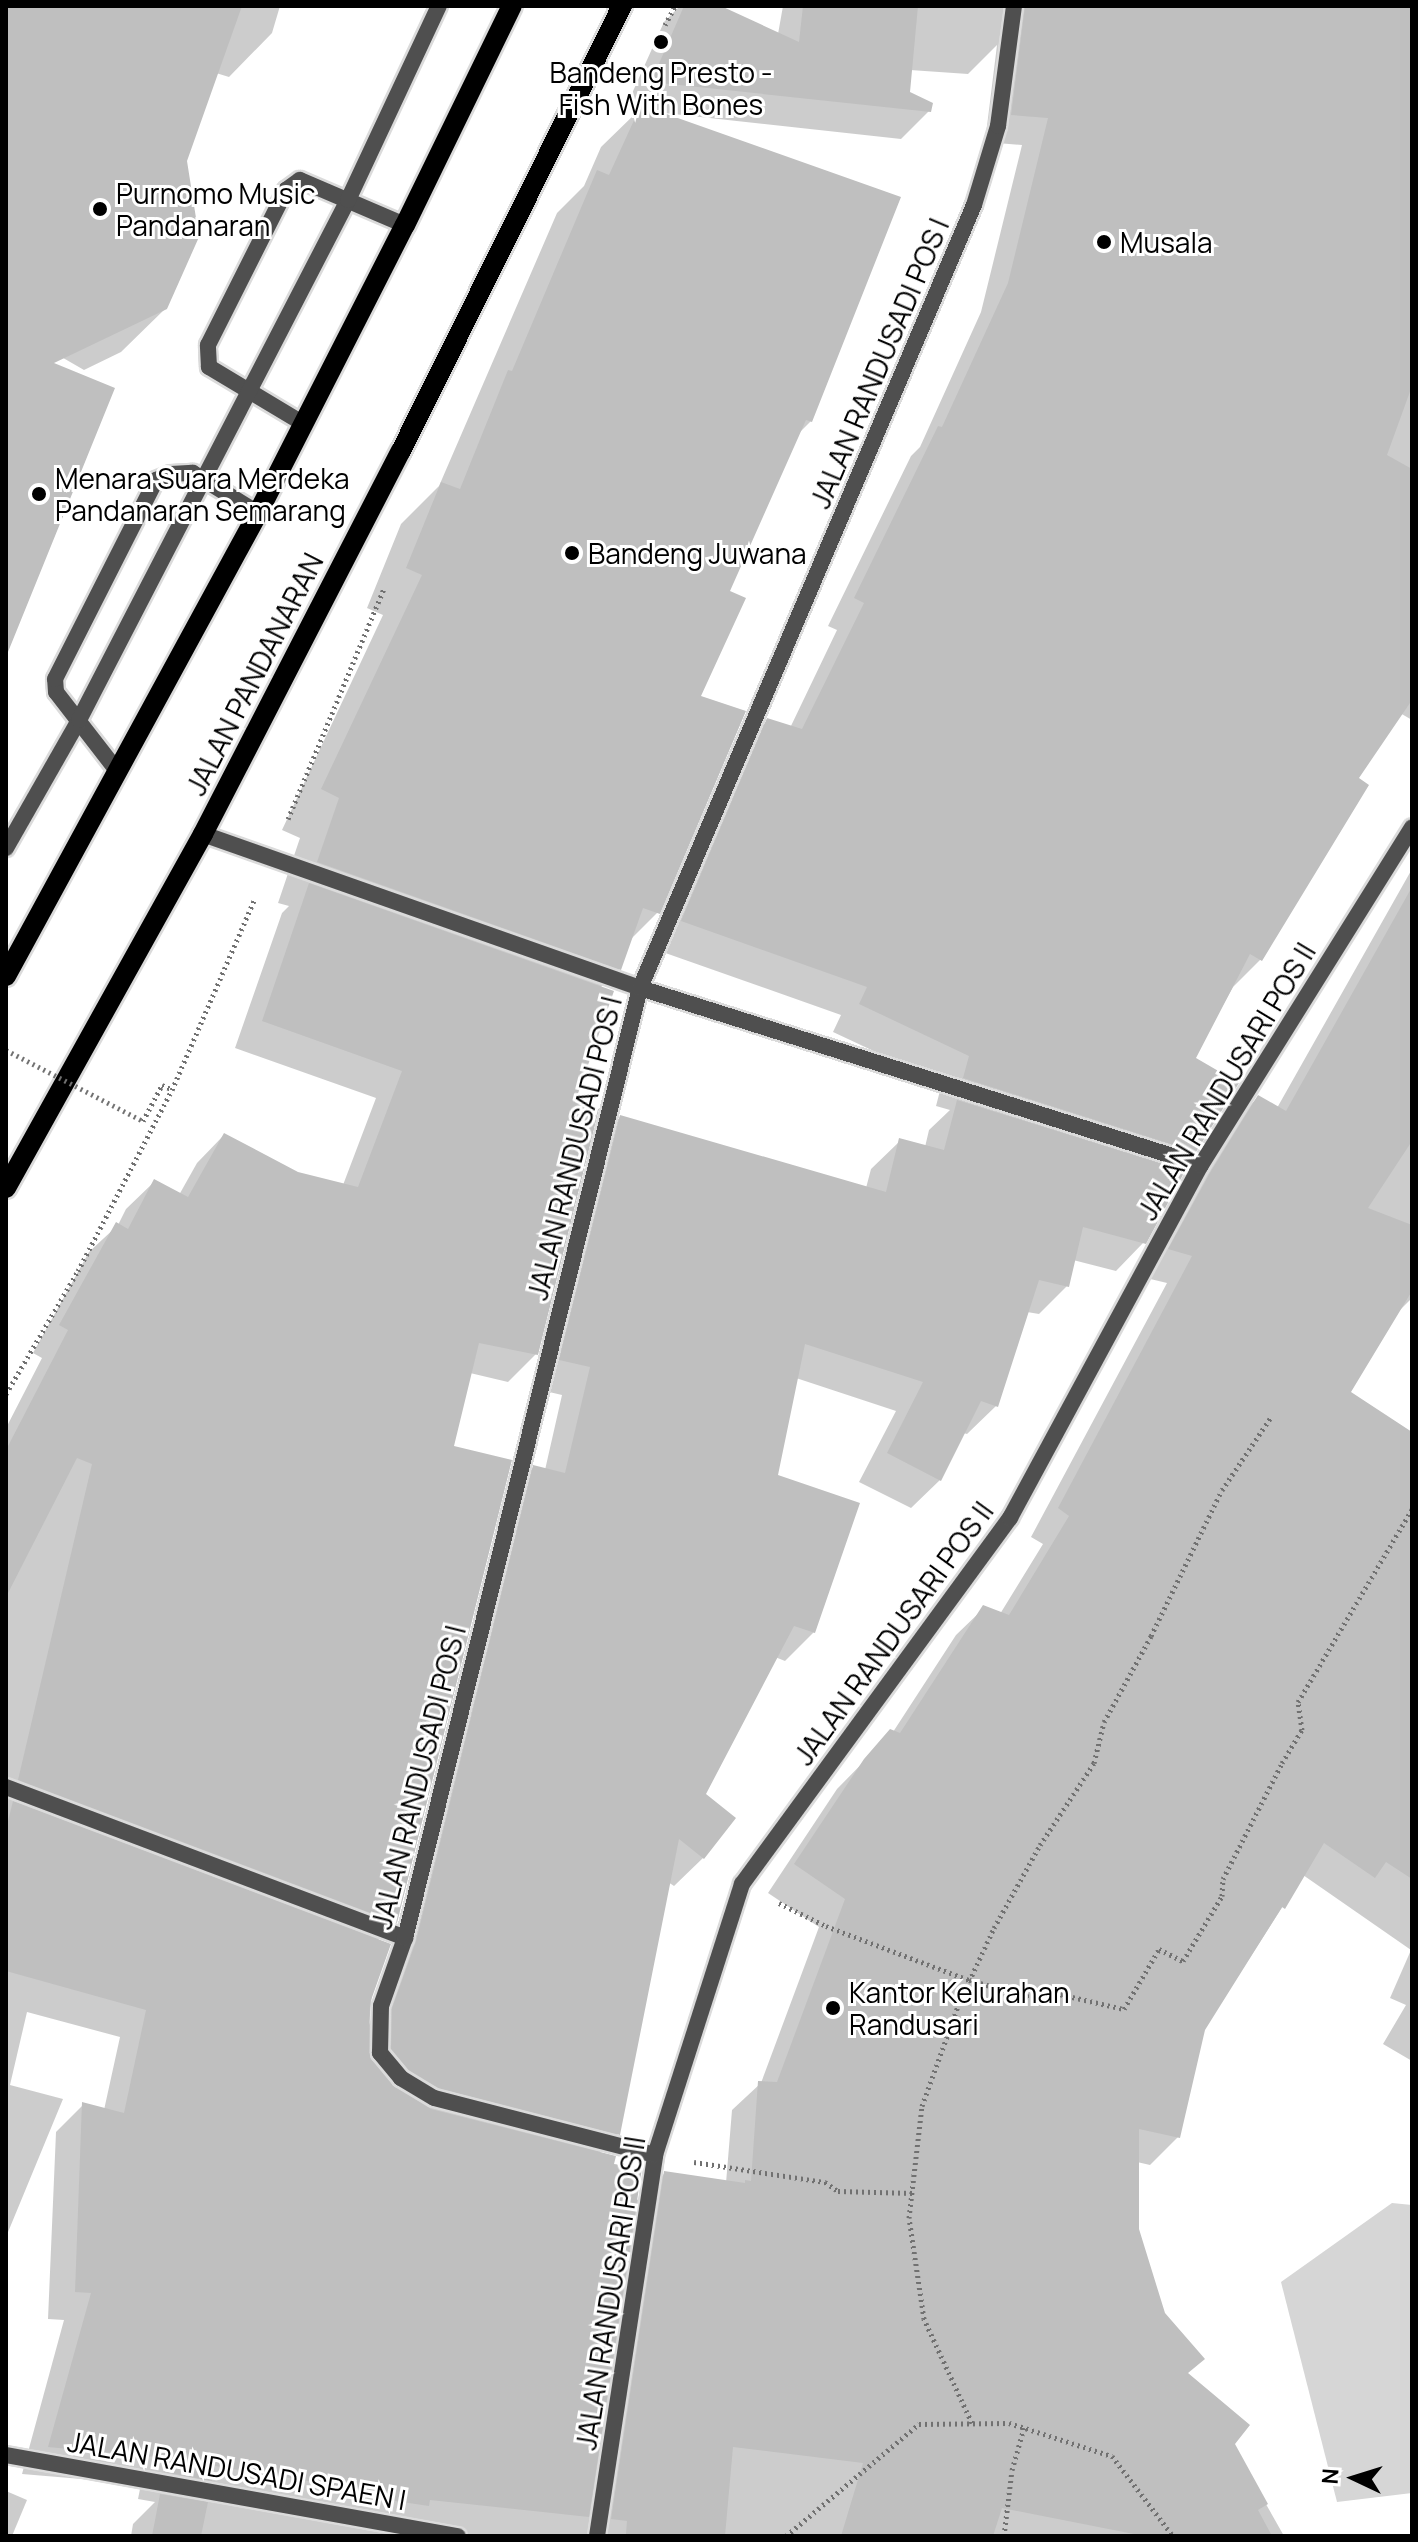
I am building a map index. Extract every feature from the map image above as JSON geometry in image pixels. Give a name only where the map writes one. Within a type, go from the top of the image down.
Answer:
[{"type":"main road","points":[[6,976],[258,513],[405,225],[512,6]]},
{"type":"main road","name":"JALAN PANDANARAN","points":[[6,1188],[203,834],[401,451],[622,6]]},
{"type":"street","points":[[6,848],[79,720],[348,200],[439,6]]},
{"type":"street","name":"JALAN RANDUSADI POS I","points":[[655,2155],[434,2098],[401,2078],[380,2053],[381,2006],[405,1938],[640,988],[974,205],[998,126],[1014,6]]},
{"type":"street","points":[[304,424],[209,367],[208,345],[286,190],[300,180],[405,225]]},
{"type":"street","points":[[118,772],[56,692],[55,679],[156,480],[193,473],[258,513]]},
{"type":"street","name":"JALAN RANDUSARI POS II","points":[[597,2536],[655,2155],[742,1884],[1010,1518],[1201,1165],[1412,827]]},
{"type":"street","points":[[203,834],[640,988],[1201,1165]]},
{"type":"street","points":[[6,1787],[405,1938]]},
{"type":"street","name":"JALAN RANDUSADI SPAEN I","points":[[6,2455],[458,2536]]},
{"type":"path","points":[[661,32],[675,6]]},
{"type":"path","points":[[6,1394],[78,1271],[172,1090],[388,579]]},
{"type":"path","points":[[6,1050],[143,1121],[162,1085],[172,1090]]},
{"type":"path","points":[[972,2423],[924,2319],[909,2218],[922,2106],[969,1980],[1040,1845],[1094,1763],[1104,1722],[1151,1636],[1222,1490],[1271,1417]]},
{"type":"path","points":[[742,1884],[826,1926],[969,1980],[1052,2003],[1055,1993],[1124,2009],[1159,1949],[1183,1961],[1222,1896],[1223,1879],[1302,1730],[1298,1702],[1412,1509]]},
{"type":"path","points":[[655,2155],[825,2182],[838,2191],[913,2193]]},
{"type":"path","points":[[786,2536],[919,2424],[972,2423],[1009,2423],[1112,2456],[1173,2536]]},
{"type":"path","points":[[1004,2536],[1012,2470],[1024,2428]]},
{"type":"shaded area","points":[[1392,2203],[1412,2205],[1412,2493],[1337,2502],[1281,2282]]},
{"type":"building","points":[[6,6],[242,6],[187,161],[199,237],[167,309],[54,363],[115,388],[8,652]]},
{"type":"building","points":[[684,6],[721,6],[799,42],[803,6],[918,6],[910,92],[933,103],[931,112],[651,82]]},
{"type":"building","points":[[1025,6],[1412,6],[1412,386],[1387,455],[1412,469],[1412,700],[1359,778],[1369,785],[1262,961],[1250,954],[1196,1058],[1239,1083],[1196,1152],[963,1078],[969,1056],[859,1004],[867,987],[681,921],[767,718],[802,729],[864,603],[854,598],[938,426],[942,427],[1008,283],[1048,118],[1011,115]]},
{"type":"building","points":[[641,105],[901,197],[812,422],[806,420],[730,591],[746,598],[701,696],[746,711],[660,914],[643,908],[621,970],[317,862],[339,798],[321,789],[422,575],[406,568],[441,482],[460,489],[508,370],[512,371],[597,170],[609,175]]},
{"type":"building","points":[[309,883],[614,991],[575,1102],[599,1109],[538,1355],[479,1343],[454,1446],[512,1460],[397,1923],[18,1780],[92,1464],[77,1458],[6,1597],[6,1450],[68,1330],[59,1325],[116,1222],[128,1229],[154,1179],[188,1197],[224,1133],[298,1172],[358,1187],[402,1071],[262,1021]]},
{"type":"building","points":[[1412,887],[1412,1141],[1368,1208],[1412,1225],[1412,1291],[1351,1392],[1412,1432],[1412,1879],[1386,1862],[1375,1878],[1324,1843],[1285,1909],[1282,1907],[1205,2030],[1180,2138],[1139,2129],[1139,2229],[1165,2313],[1205,2359],[1188,2373],[1250,2425],[1235,2444],[1268,2504],[1258,2510],[1272,2536],[1144,2536],[1002,2508],[993,2536],[841,2536],[863,2463],[733,2447],[725,2536],[626,2534],[627,2521],[611,2519],[664,2171],[745,2183],[745,2180],[751,2181],[758,2081],[777,2082],[845,1899],[794,1864],[864,1759],[890,1729],[900,1733],[983,1605],[1009,1615],[1069,1516],[1058,1508],[1192,1256],[1168,1249],[1211,1171],[1258,1095],[1286,1111]]},
{"type":"building","points":[[957,1100],[1185,1171],[1146,1244],[1083,1227],[1069,1287],[1039,1280],[998,1407],[981,1401],[941,1481],[887,1453],[923,1382],[805,1344],[778,1475],[860,1503],[815,1633],[794,1626],[706,1794],[736,1818],[704,1859],[679,1839],[620,2135],[438,2088],[408,2070],[391,2049],[392,2008],[416,1941],[533,1465],[565,1473],[590,1367],[559,1360],[620,1115],[886,1192],[899,1138],[944,1150]]},
{"type":"building","points":[[13,1801],[391,1944],[370,2003],[369,2053],[393,2085],[431,2109],[616,2156],[614,2164],[642,2168],[589,2517],[430,2500],[429,2506],[368,2497],[369,2491],[215,2466],[212,2481],[164,2472],[167,2458],[48,2447],[91,2293],[75,2292],[82,2102],[124,2113],[146,2010],[6,1971],[6,1829]]},
{"type":"building","points":[[160,2494],[208,2502],[201,2536],[152,2536]]},
{"type":"place","name":"Bandeng Presto - Fish With Bones","points":[[661,42]]},
{"type":"place","name":"Purnomo Music Pandanaran","points":[[100,209]]},
{"type":"place","name":"Musala","points":[[1104,242]]},
{"type":"place","name":"Menara Suara Merdeka Pandanaran Semarang","points":[[39,494]]},
{"type":"place","name":"Bandeng Juwana","points":[[572,553]]},
{"type":"place","name":"Kantor Kelurahan Randusari","points":[[833,2008]]}]
